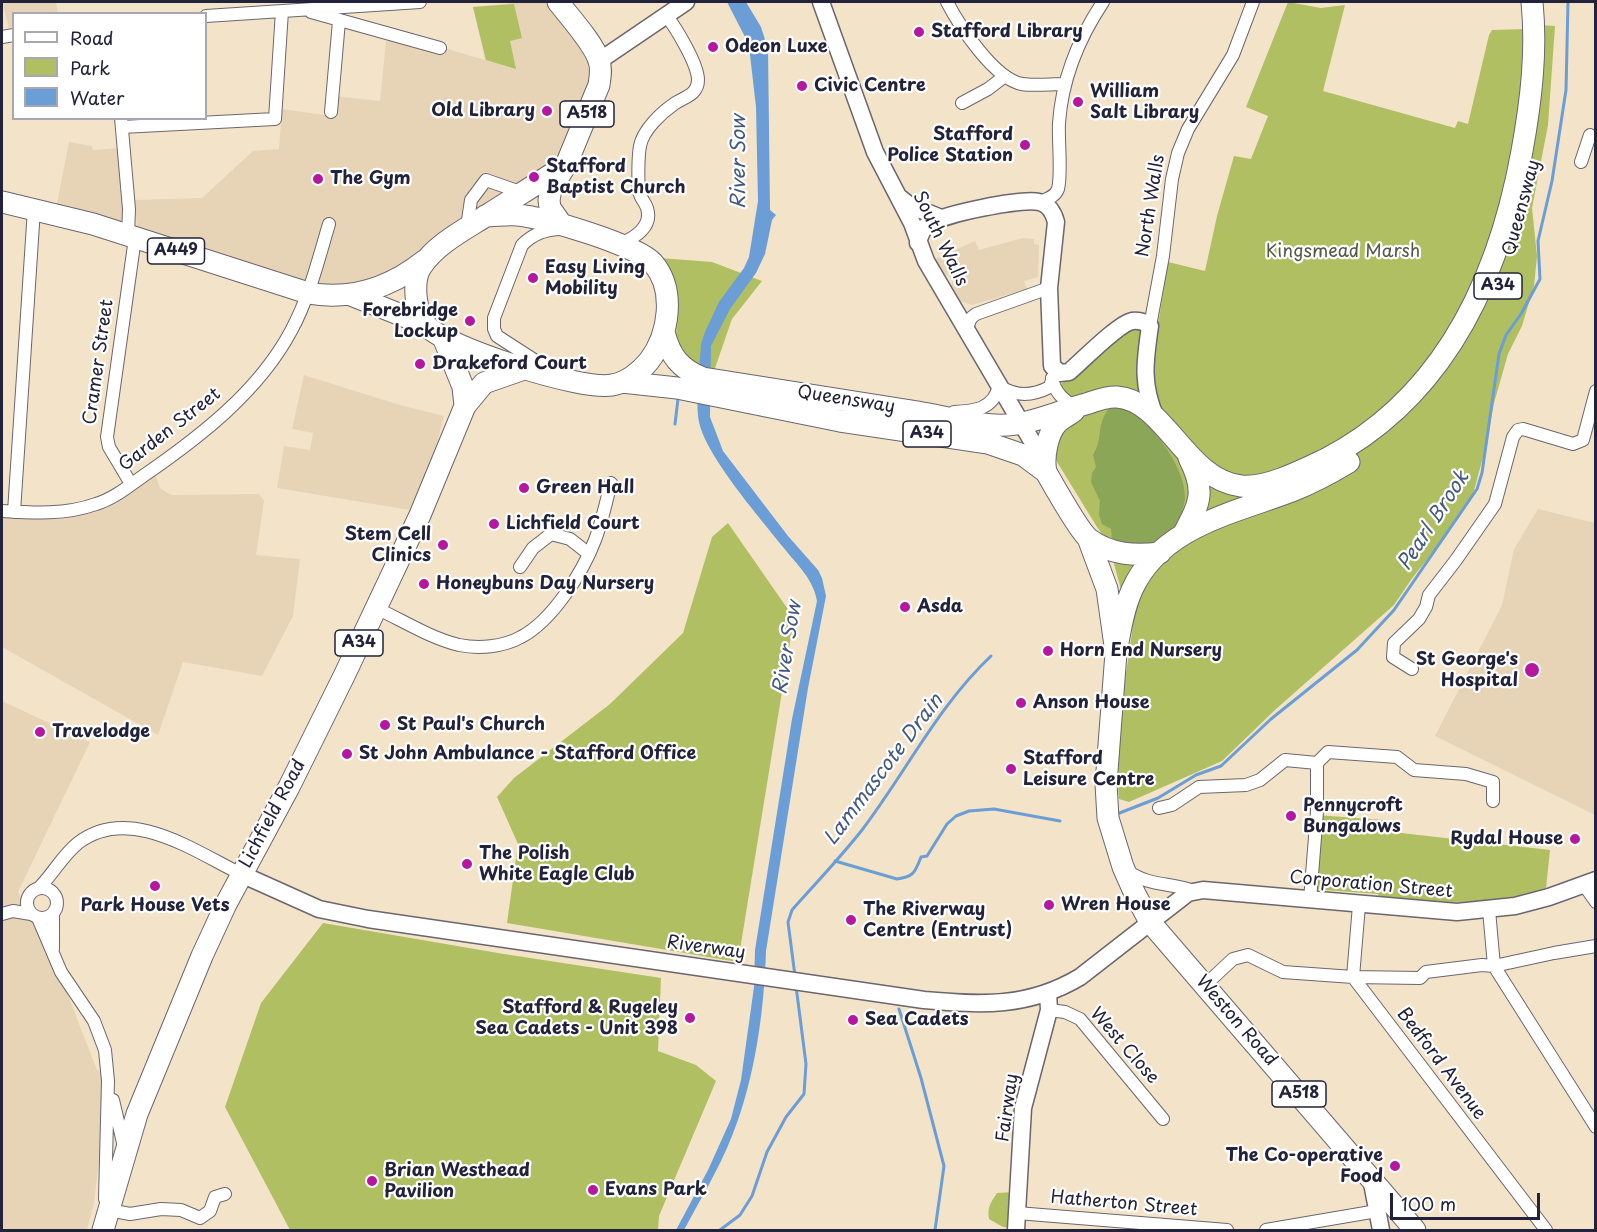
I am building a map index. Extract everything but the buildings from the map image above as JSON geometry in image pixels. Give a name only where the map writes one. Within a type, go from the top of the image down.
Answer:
[{"type":"highway","points":[[558,2],[599,61]]},
{"type":"highway","name":"Queensway","points":[[1116,653],[1127,605],[1138,579],[1160,553],[1184,533],[1241,508],[1295,490],[1357,458],[1415,411],[1450,371],[1481,324],[1507,266],[1517,234],[1535,162],[1544,113],[1541,27],[1532,2]]},
{"type":"highway","name":"Queensway","points":[[731,391],[930,414],[992,425],[1021,424],[1100,399],[1115,397],[1128,399],[1141,406],[1156,419],[1186,452],[1217,479],[1242,487],[1283,478],[1346,448],[1377,427],[1406,402],[1441,361],[1477,298],[1504,229],[1527,124],[1541,27],[1547,2]]},
{"type":"highway","name":"A518","points":[[566,227],[550,208],[551,189],[566,165],[599,85],[599,61]]},
{"type":"highway","points":[[566,165],[467,227],[430,256],[420,269],[415,295],[426,325],[443,338],[524,369],[575,383],[599,386],[622,382],[648,362],[664,332]]},
{"type":"highway","name":"A449","points":[[2,202],[93,224],[321,296],[351,295],[375,289],[397,279],[430,256]]},
{"type":"highway","points":[[486,216],[515,214],[538,218],[618,244],[653,263],[665,286],[667,304],[664,332],[668,348],[683,379]]},
{"type":"highway","name":"A449","points":[[351,295],[426,325]]},
{"type":"highway","points":[[443,338],[463,387],[465,406]]},
{"type":"highway","name":"Lichfield Road","points":[[105,1222],[137,1114],[182,1003],[226,904],[294,777],[376,608],[420,514],[465,406],[484,383],[524,369]]},
{"type":"highway","name":"Queensway","points":[[622,382],[683,379],[688,373],[731,391],[840,421],[988,443],[1023,455],[1045,466],[1088,538],[1107,589],[1116,653]]},
{"type":"highway","name":"Queensway","points":[[1045,466],[1057,424],[1080,406]]},
{"type":"highway","name":"Queensway","points":[[1184,533],[1198,507],[1200,498],[1197,477],[1186,452]]},
{"type":"highway","points":[[1088,538],[1113,551],[1135,556],[1160,553]]},
{"type":"highway","name":"Weston Road","points":[[1116,653],[1106,784],[1108,818],[1123,867],[1135,894],[1150,922],[1415,1230]]},
{"type":"street","points":[[207,16],[420,2]]},
{"type":"street","points":[[599,61],[686,2]]},
{"type":"street","points":[[947,2],[957,21],[979,51],[1005,76],[1022,84],[1064,84]]},
{"type":"street","points":[[918,243],[927,225],[941,218],[1000,204],[1040,202],[1051,198],[1058,188],[1059,123],[1064,84],[1091,20],[1103,2]]},
{"type":"street","name":"North Walls","points":[[1156,419],[1148,400],[1146,350],[1178,153],[1188,129],[1233,55],[1253,2]]},
{"type":"street","name":"South Walls","points":[[826,3],[875,152],[912,223],[918,243],[932,273],[1045,466]]},
{"type":"street","points":[[305,9],[339,21],[440,48]]},
{"type":"street","points":[[121,123],[275,119],[282,11]]},
{"type":"street","points":[[618,244],[639,233],[647,222],[646,206],[639,192],[640,145],[645,133],[674,104],[692,94],[698,82],[698,74],[680,34],[666,15]]},
{"type":"street","points":[[331,112],[339,21]]},
{"type":"street","points":[[962,103],[988,89],[1005,76]]},
{"type":"street","name":"Cramer Street","points":[[121,123],[132,237],[107,437],[110,447],[131,484]]},
{"type":"street","points":[[1581,162],[1590,144]]},
{"type":"street","points":[[467,227],[471,200],[486,180],[523,192]]},
{"type":"street","points":[[897,194],[909,205],[941,218]]},
{"type":"street","points":[[930,414],[978,411],[989,404],[998,392],[999,386],[1014,393],[1026,395],[1050,387],[1052,373],[1049,288],[1056,222],[1054,214],[1040,202]]},
{"type":"street","points":[[8,512],[33,209]]},
{"type":"street","name":"Garden Street","points":[[8,512],[57,513],[98,504],[118,494],[164,462],[218,419],[262,376],[291,332],[308,293],[329,224]]},
{"type":"street","points":[[566,227],[538,233],[522,244],[494,318],[494,329],[497,336],[514,348],[575,383]]},
{"type":"street","points":[[966,330],[971,318],[976,314],[1049,288]]},
{"type":"street","points":[[1052,373],[1069,372],[1129,322],[1138,321],[1150,326]]},
{"type":"street","points":[[1052,373],[1059,395],[1080,406]]},
{"type":"street","points":[[1412,669],[1394,657],[1394,643],[1419,619],[1426,607],[1429,595],[1495,504],[1513,437],[1518,430],[1523,429],[1573,444],[1579,443],[1583,440],[1596,391]]},
{"type":"street","points":[[376,608],[459,645],[479,647],[498,645],[521,638],[537,626],[571,584],[589,554],[596,538],[611,483]]},
{"type":"street","points":[[520,567],[533,548],[551,534],[570,539],[589,554]]},
{"type":"street","points":[[1310,900],[1317,812],[1317,763],[1328,752],[1397,757],[1414,770],[1466,774],[1493,782],[1493,801]]},
{"type":"street","points":[[1159,807],[1172,805],[1199,787],[1246,785],[1260,780],[1285,760],[1317,763]]},
{"type":"street","points":[[7,913],[27,900],[30,894],[51,876],[60,860],[78,843],[90,836],[117,829],[151,831],[241,874]]},
{"type":"street","points":[[1123,867],[1138,879],[1181,886],[1196,892]]},
{"type":"street","name":"Riverway","points":[[241,874],[299,901],[335,913],[924,1000],[974,1004],[1023,1001],[1048,993],[1080,978],[1150,922]]},
{"type":"street","points":[[51,876],[58,903],[53,915],[53,956]]},
{"type":"street","points":[[1590,883],[1596,902]]},
{"type":"street","name":"Corporation Street","points":[[1150,922],[1188,892],[1203,890],[1457,912],[1489,910],[1536,901],[1590,883]]},
{"type":"street","points":[[39,888],[45,888],[54,893]]},
{"type":"street","points":[[27,900],[28,910],[34,916],[61,972],[88,1010],[105,1050],[108,1081],[105,1222],[130,1214],[161,1209],[181,1210],[200,1218],[210,1211],[215,1197],[225,1194]]},
{"type":"street","points":[[1353,977],[1359,905]]},
{"type":"street","points":[[1489,910],[1494,966],[1596,1127]]},
{"type":"street","points":[[7,913],[44,919],[53,915]]},
{"type":"street","points":[[1204,986],[1233,958],[1248,956],[1283,972],[1353,977],[1419,978],[1426,972],[1482,965],[1494,966],[1596,946]]},
{"type":"street","name":"Bedford Avenue","points":[[1353,977],[1546,1230]]},
{"type":"street","name":"Fairway","points":[[1016,1230],[1023,1108],[1049,1010],[1048,993]]},
{"type":"street","name":"West Close","points":[[1049,1010],[1065,1012],[1080,1019],[1163,1119]]},
{"type":"street","points":[[108,1081],[125,1151]]},
{"type":"street","points":[[1371,1177],[1380,1230]]},
{"type":"street","points":[[1266,1230],[1377,1211]]},
{"type":"street","name":"Hatherton Street","points":[[1017,1213],[1227,1230]]},
{"type":"shaded area","points":[[2,2],[56,2],[58,12],[12,12],[12,27],[9,28]]},
{"type":"shaded area","points":[[549,2],[581,44],[591,65],[592,90],[562,163],[378,280],[321,292],[137,229],[135,200],[202,198],[253,151],[279,149],[282,109],[332,116],[335,96],[380,101],[387,31],[485,60],[473,7]]},
{"type":"shaded area","points":[[69,142],[92,146],[93,150],[119,148],[124,226],[56,208]]},
{"type":"shaded area","points":[[1023,238],[1034,239],[1034,244],[1039,245],[1038,277],[1024,281],[1027,289],[972,305],[959,301],[951,287],[952,282],[949,276],[943,274],[935,259],[975,241],[979,250]]},
{"type":"shaded area","points":[[304,375],[400,405],[444,416],[435,451],[410,510],[277,488],[284,446],[310,450],[313,433],[292,429]]},
{"type":"shaded area","points":[[155,474],[160,488],[171,495],[259,494],[264,501],[256,555],[300,559],[293,616],[262,676],[183,662],[158,735],[2,647],[2,515],[55,516]]},
{"type":"shaded area","name":"St George's Hospital","points":[[1538,509],[1595,523],[1595,815],[1435,736],[1502,605],[1514,549]]},
{"type":"shaded area","points":[[2,701],[90,742],[18,892],[67,993],[97,1070],[104,1073],[104,1118],[94,1203],[87,1230],[2,1230]]},
{"type":"green space","name":"Kingsmead Marsh","points":[[1288,2],[1321,8],[1345,5],[1323,91],[1455,128],[1458,121],[1468,124],[1492,30],[1526,29],[1526,24],[1555,26],[1548,125],[1532,208],[1537,256],[1534,286],[1522,326],[1508,354],[1473,494],[1446,536],[1394,605],[1276,709],[1222,761],[1129,802],[1119,799],[1115,750],[1134,618],[1122,593],[1114,564],[1112,541],[1104,537],[1097,527],[1054,454],[1074,399],[1060,387],[1130,330],[1140,330],[1154,350],[1168,262],[1205,271],[1217,216],[1234,156],[1251,159],[1268,116],[1246,107]]},
{"type":"green space","points":[[514,4],[522,38],[510,41],[516,69],[486,60],[473,7]]},
{"type":"green space","points":[[660,258],[712,262],[762,281],[732,319],[714,371],[694,368],[676,338],[677,307]]},
{"type":"green space","points":[[1124,406],[1144,422],[1164,445],[1179,471],[1185,496],[1182,512],[1172,530],[1157,542],[1144,546],[1112,541],[1111,529],[1102,524],[1099,515],[1100,501],[1091,482],[1092,473],[1096,467],[1093,455],[1105,414],[1110,407]]},
{"type":"green space","points":[[728,523],[794,618],[738,962],[507,923],[518,844],[497,797],[514,778],[610,704],[683,633],[712,537]]},
{"type":"green space","points":[[1316,815],[1384,820],[1384,831],[1550,850],[1546,888],[1514,897],[1482,902],[1443,902],[1311,889]]},
{"type":"green space","points":[[323,923],[661,978],[658,1051],[696,1065],[716,1081],[659,1216],[658,1230],[290,1230],[225,1107],[261,1003]]},
{"type":"green space","points":[[1016,1192],[1013,1228],[1003,1227],[989,1219],[989,1208],[997,1193]]},
{"type":"water","points":[[727,2],[746,2],[761,27],[768,49],[770,210],[776,215],[772,220],[765,254],[756,273],[730,309],[711,346],[710,417],[723,451],[788,536],[818,570],[826,596],[808,688],[766,951],[757,1045],[747,1092],[732,1136],[709,1184],[684,1230],[676,1230],[708,1170],[731,1119],[741,1080],[754,987],[755,950],[792,719],[817,601],[812,585],[804,572],[748,504],[723,469],[712,452],[699,422],[701,344],[719,302],[744,268],[749,257],[758,201],[756,107],[750,55],[746,39]]},
{"type":"waterway","name":"Pearl Brook","points":[[1117,814],[1158,798],[1196,775],[1221,766],[1271,719],[1357,650],[1394,610],[1477,489],[1482,473],[1499,354],[1506,335],[1521,314],[1540,279],[1538,241],[1552,181],[1566,90],[1568,2]]},
{"type":"waterway","points":[[675,424],[680,397]]},
{"type":"waterway","name":"Lammascote Drain","points":[[795,976],[788,922],[792,910],[862,830],[938,718],[972,675],[991,656]]},
{"type":"waterway","name":"Pearl Brook","points":[[835,861],[897,879],[903,878],[913,873],[921,857],[927,856],[947,824],[956,816],[969,811],[994,809],[1060,821]]},
{"type":"waterway","name":"Lammascote Drain","points":[[720,1230],[740,1215],[752,1196],[767,1152],[786,1117],[804,1094],[806,1064],[796,986]]},
{"type":"waterway","name":"Lammascote Drain","points":[[899,1009],[921,1078],[944,1166],[935,1230]]},
{"type":"place","name":"Stafford Library","points":[[919,32]]},
{"type":"place","name":"Odeon Luxe","points":[[713,47]]},
{"type":"place","name":"Civic Centre","points":[[802,86]]},
{"type":"place","name":"William Salt Library","points":[[1078,102]]},
{"type":"place","name":"Old Library","points":[[547,111]]},
{"type":"place","name":"Stafford Police Station","points":[[1025,145]]},
{"type":"place","name":"Stafford Baptist Church","points":[[534,177]]},
{"type":"place","name":"The Gym","points":[[318,179]]},
{"type":"place","name":"Easy Living Mobility","points":[[533,278]]},
{"type":"place","name":"Forebridge Lockup","points":[[470,321]]},
{"type":"place","name":"Drakeford Court","points":[[420,364]]},
{"type":"place","name":"Green Hall","points":[[524,488]]},
{"type":"place","name":"Lichfield Court","points":[[494,524]]},
{"type":"place","name":"Stem Cell Clinics","points":[[443,545]]},
{"type":"place","name":"Honeybuns Day Nursery","points":[[424,584]]},
{"type":"place","name":"Asda","points":[[905,607]]},
{"type":"place","name":"Horn End Nursery","points":[[1048,651]]},
{"type":"place","name":"St George's Hospital","points":[[1532,670]]},
{"type":"place","name":"Anson House","points":[[1021,703]]},
{"type":"place","name":"St Paul's Church","points":[[385,725]]},
{"type":"place","name":"Travelodge","points":[[40,732]]},
{"type":"place","name":"St John Ambulance - Stafford Office","points":[[347,754]]},
{"type":"place","name":"Stafford Leisure Centre","points":[[1011,769]]},
{"type":"place","name":"Pennycroft Bungalows","points":[[1291,816]]},
{"type":"place","name":"Rydal House","points":[[1575,839]]},
{"type":"place","name":"The Polish White Eagle Club","points":[[467,864]]},
{"type":"place","name":"Park House Vets","points":[[155,886]]},
{"type":"place","name":"Wren House","points":[[1049,905]]},
{"type":"place","name":"The Riverway Centre (Entrust)","points":[[851,920]]},
{"type":"place","name":"Stafford & Rugeley Sea Cadets - Unit 398","points":[[690,1018]]},
{"type":"place","name":"Sea Cadets","points":[[853,1020]]},
{"type":"place","name":"The Co-operative Food","points":[[1395,1166]]},
{"type":"place","name":"Brian Westhead Pavilion","points":[[372,1181]]},
{"type":"place","name":"Evans Park","points":[[593,1190]]},
{"type":"water label","name":"River Sow","points":[[739,162]]},
{"type":"water label","name":"River Sow","points":[[788,648]]}]
